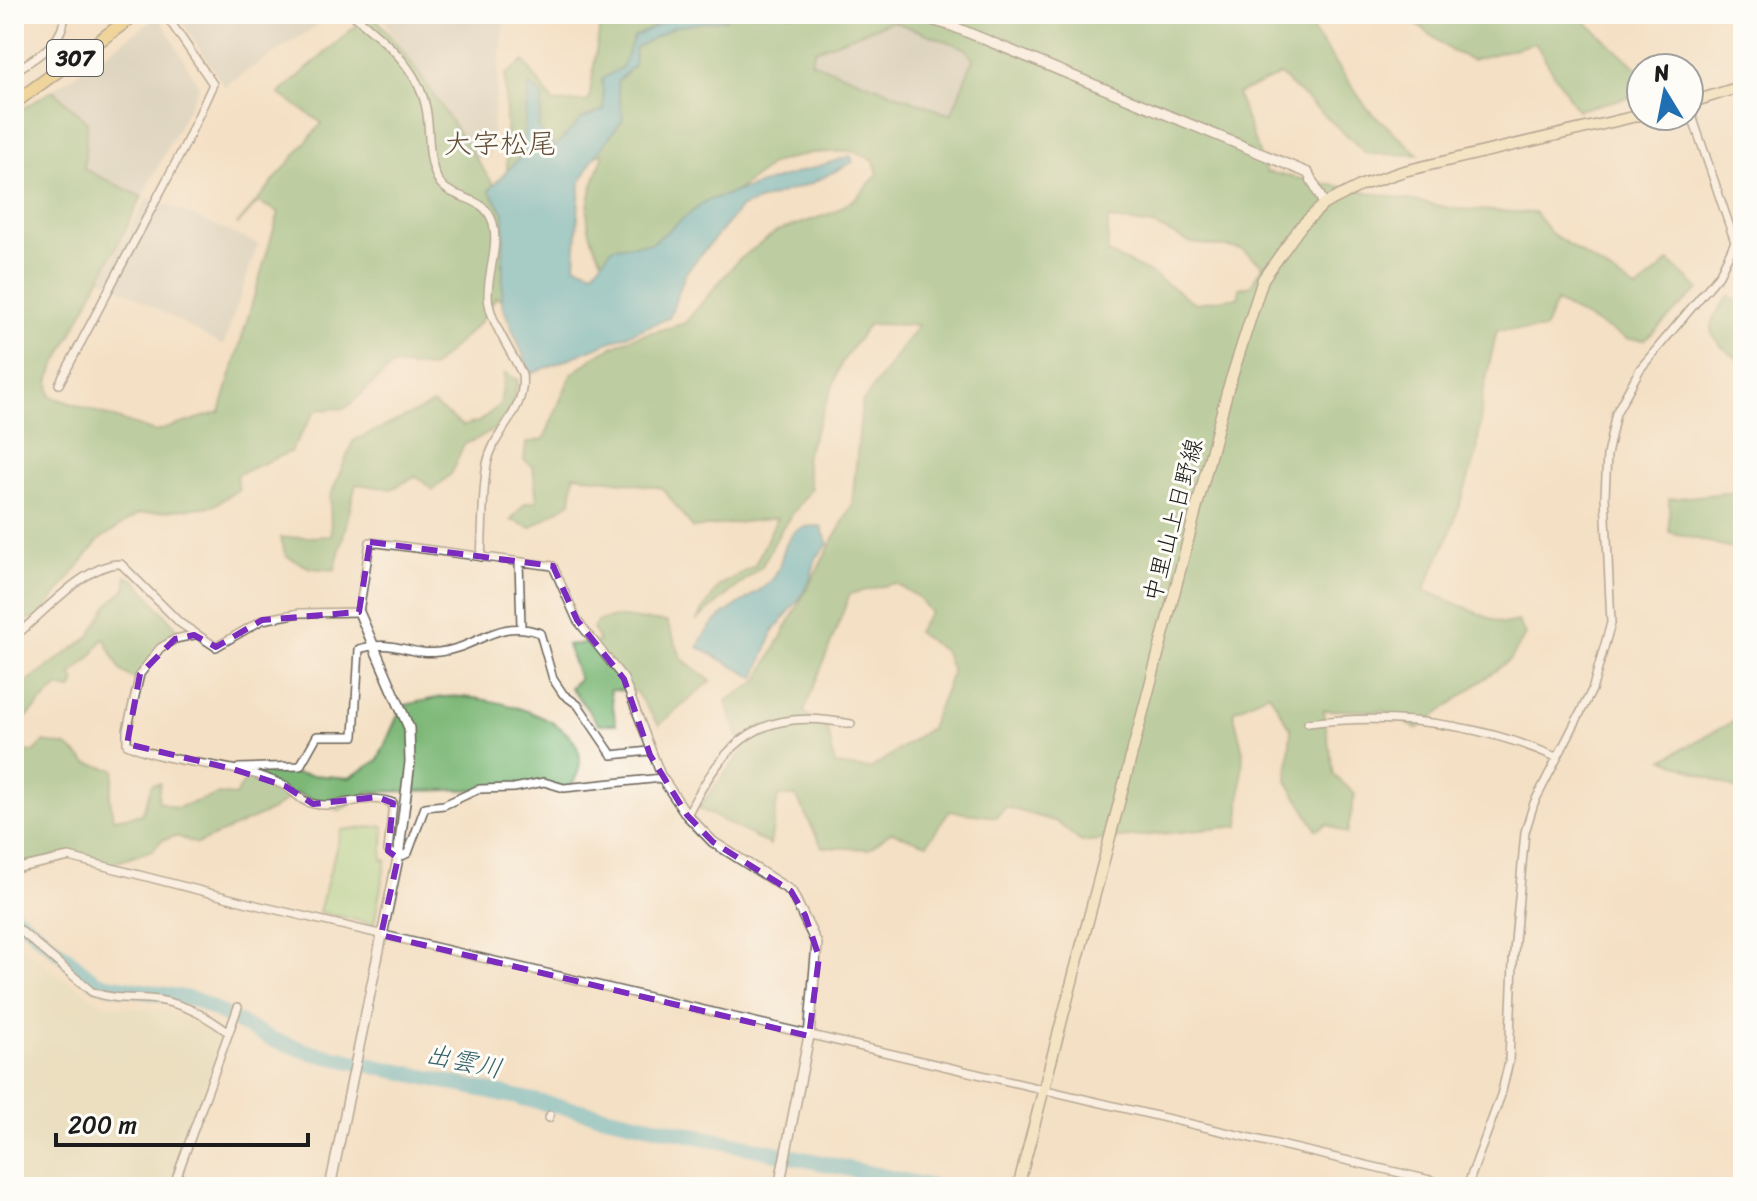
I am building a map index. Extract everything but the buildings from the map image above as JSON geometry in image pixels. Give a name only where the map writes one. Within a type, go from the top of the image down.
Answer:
[{"type":"highway","name":"307","points":[[14,103],[136,14]]},
{"type":"main road","points":[[1705,99],[1743,86]]},
{"type":"main road","name":"中里山上日野線","points":[[1018,1187],[1248,318],[1263,279],[1301,226],[1324,204],[1362,185],[1404,171],[1625,119]]},
{"type":"street","points":[[14,72],[56,43],[64,29],[65,14]]},
{"type":"street","points":[[59,384],[184,147],[213,84],[165,14]]},
{"type":"street","points":[[352,14],[395,50],[406,64],[426,105],[430,154],[439,181],[444,188],[484,205],[492,220],[495,235],[488,298],[522,374],[524,386],[519,407],[495,441],[487,466],[481,557]]},
{"type":"street","points":[[911,14],[952,26],[1308,173],[1324,204]]},
{"type":"street","points":[[1698,132],[1735,242],[1743,251]]},
{"type":"street","points":[[1467,1187],[1501,1095],[1509,1062],[1522,855],[1534,803],[1592,690],[1611,623],[1605,496],[1607,455],[1616,413],[1640,369],[1719,275],[1735,242]]},
{"type":"street","points":[[330,1187],[408,797],[409,728],[376,644],[359,612],[370,542],[553,566],[576,618],[624,679],[649,751],[662,778],[687,815],[713,842],[791,891],[805,915],[819,957],[809,1036],[779,1187]]},
{"type":"street","points":[[519,562],[521,626]]},
{"type":"street","points":[[14,637],[78,582],[111,563],[121,564],[194,635],[216,647],[262,620],[300,613],[359,612]]},
{"type":"street","points":[[233,769],[300,766],[317,736],[354,736],[359,649],[376,644],[434,653],[521,626],[540,633],[553,679],[563,694],[578,705],[612,755],[649,751]]},
{"type":"street","points":[[194,635],[175,639],[160,648],[140,674],[127,730],[127,744],[154,754],[233,769],[285,786],[303,802],[331,806],[377,797],[393,803],[388,851],[398,858]]},
{"type":"street","points":[[1308,723],[1355,718],[1445,723],[1515,739],[1556,757]]},
{"type":"street","points":[[687,815],[729,749],[756,729],[807,719],[851,724]]},
{"type":"street","points":[[398,858],[408,853],[425,807],[444,805],[479,789],[514,788],[544,782],[564,788],[662,778]]},
{"type":"street","points":[[14,869],[52,859],[82,859],[125,874],[381,935],[1460,1187]]},
{"type":"street","points":[[14,925],[92,992],[106,997],[149,999],[188,1008],[231,1030]]},
{"type":"street","points":[[173,1187],[238,1007]]},
{"type":"highlighted area","points":[[370,542],[553,566],[577,620],[624,679],[650,755],[687,815],[713,842],[791,891],[805,915],[819,957],[809,1036],[381,935],[398,858],[388,851],[393,803],[377,797],[313,804],[285,786],[233,769],[127,744],[140,674],[175,639],[194,635],[216,647],[262,620],[359,612]]},
{"type":"shaded area","points":[[177,14],[335,14],[224,86]]},
{"type":"shaded area","points":[[381,14],[505,14],[489,158],[423,156],[430,101]]},
{"type":"shaded area","points":[[159,16],[199,87],[142,197],[84,169],[87,122],[53,90]]},
{"type":"shaded area","points":[[892,21],[966,48],[973,59],[951,115],[810,63],[815,50]]},
{"type":"shaded area","points":[[148,197],[258,244],[223,346],[102,278]]},
{"type":"shaded area","points":[[14,938],[49,969],[104,1005],[169,1011],[223,1038],[168,1187],[14,1187]]},
{"type":"green space","points":[[369,14],[373,14],[416,69],[514,215],[501,265],[525,289],[522,307],[496,297],[480,322],[432,368],[393,365],[346,408],[316,410],[290,452],[236,475],[239,489],[213,506],[138,514],[99,540],[38,618],[14,621],[14,114],[53,90],[87,122],[84,169],[142,197],[49,378],[50,396],[155,432],[220,412],[279,212],[258,202],[237,225],[322,123],[279,94]]},
{"type":"green space","points":[[626,14],[1302,14],[1367,108],[1419,155],[1367,154],[1280,75],[1237,94],[1266,172],[1455,209],[1535,213],[1551,233],[1637,290],[1669,261],[1699,289],[1645,340],[1627,339],[1556,302],[1544,330],[1497,330],[1483,393],[1477,453],[1449,536],[1424,590],[1503,624],[1518,621],[1525,635],[1511,659],[1417,729],[1385,711],[1323,710],[1334,775],[1355,794],[1347,834],[1327,824],[1317,830],[1287,781],[1291,729],[1269,693],[1233,711],[1243,752],[1239,826],[1081,842],[1057,822],[1006,807],[996,817],[949,811],[927,844],[891,832],[869,849],[822,847],[796,796],[778,796],[770,845],[698,808],[743,751],[726,701],[757,682],[852,505],[862,403],[918,325],[869,324],[842,362],[805,458],[811,489],[782,528],[762,566],[696,621],[719,586],[755,565],[777,518],[693,528],[662,488],[574,475],[571,502],[531,528],[511,520],[525,503],[537,501],[533,467],[524,460],[526,443],[544,439],[571,375],[598,354],[631,338],[685,323],[738,260],[778,231],[832,213],[856,198],[878,174],[874,161],[855,151],[811,153],[773,163],[676,238],[608,270],[588,225],[589,200],[604,153],[507,173],[505,75],[524,61],[554,103],[589,101],[600,24]],"holes":[[[892,21],[965,48],[973,59],[951,115],[811,62],[815,50]],[[1108,219],[1153,225],[1191,243],[1241,249],[1263,265],[1251,285],[1239,288],[1239,297],[1195,303],[1151,273],[1108,253]],[[895,583],[919,598],[930,612],[917,632],[945,652],[952,673],[930,728],[870,769],[835,765],[828,730],[804,712],[850,594]]]},
{"type":"green space","points":[[1403,14],[1577,14],[1625,58],[1625,98],[1577,110],[1535,43],[1472,60],[1451,51]]},
{"type":"green space","points":[[1730,296],[1743,306],[1743,363],[1715,340],[1712,333],[1714,318]]},
{"type":"green space","points":[[505,373],[518,380],[507,413],[487,434],[464,444],[451,474],[433,490],[416,476],[392,489],[356,484],[335,570],[310,568],[286,556],[280,538],[331,536],[330,497],[353,441],[433,404],[463,426],[478,422],[500,405]]},
{"type":"green space","points":[[1743,491],[1743,551],[1669,532],[1669,499]]},
{"type":"green space","points":[[126,576],[136,581],[180,632],[160,646],[134,679],[121,671],[104,638],[90,658],[72,674],[75,682],[71,690],[57,687],[25,719],[21,751],[34,752],[44,742],[67,746],[87,763],[115,770],[110,796],[113,819],[142,814],[152,784],[160,783],[158,801],[176,808],[220,794],[235,796],[252,770],[349,778],[378,760],[402,706],[440,698],[482,699],[527,711],[549,721],[566,733],[577,748],[580,766],[570,787],[369,792],[340,811],[297,793],[270,811],[197,844],[176,836],[162,840],[153,850],[109,865],[68,853],[14,866],[14,691],[89,637],[108,605],[127,587]]},
{"type":"green space","points":[[614,617],[667,622],[682,659],[711,681],[659,725],[635,691],[610,690],[616,724],[599,724],[570,687],[579,679],[567,645],[599,642],[593,628],[597,621]]},
{"type":"green space","points":[[1743,716],[1743,792],[1664,759]]},
{"type":"green space","points":[[384,826],[382,860],[386,860],[374,924],[319,912],[341,830]]},
{"type":"water","points":[[679,14],[725,14],[727,19],[673,27],[635,48],[634,65],[617,82],[623,119],[591,162],[580,184],[575,265],[593,272],[613,247],[652,243],[706,201],[851,156],[853,162],[812,183],[741,207],[686,272],[669,318],[531,374],[502,304],[504,213],[489,190],[521,156],[529,85],[543,96],[538,129],[555,147],[581,119],[604,110],[602,79],[622,67],[634,37]]},
{"type":"water","points":[[821,526],[828,544],[816,558],[811,578],[800,598],[774,630],[755,678],[698,647],[712,625],[771,581],[778,571],[785,546],[795,532],[805,527]]},
{"type":"waterway","name":"出雲川","points":[[14,915],[97,983],[196,1000],[271,1039],[313,1053],[933,1187]]},
{"type":"district","name":"大字松尾","points":[[500,143]]}]
